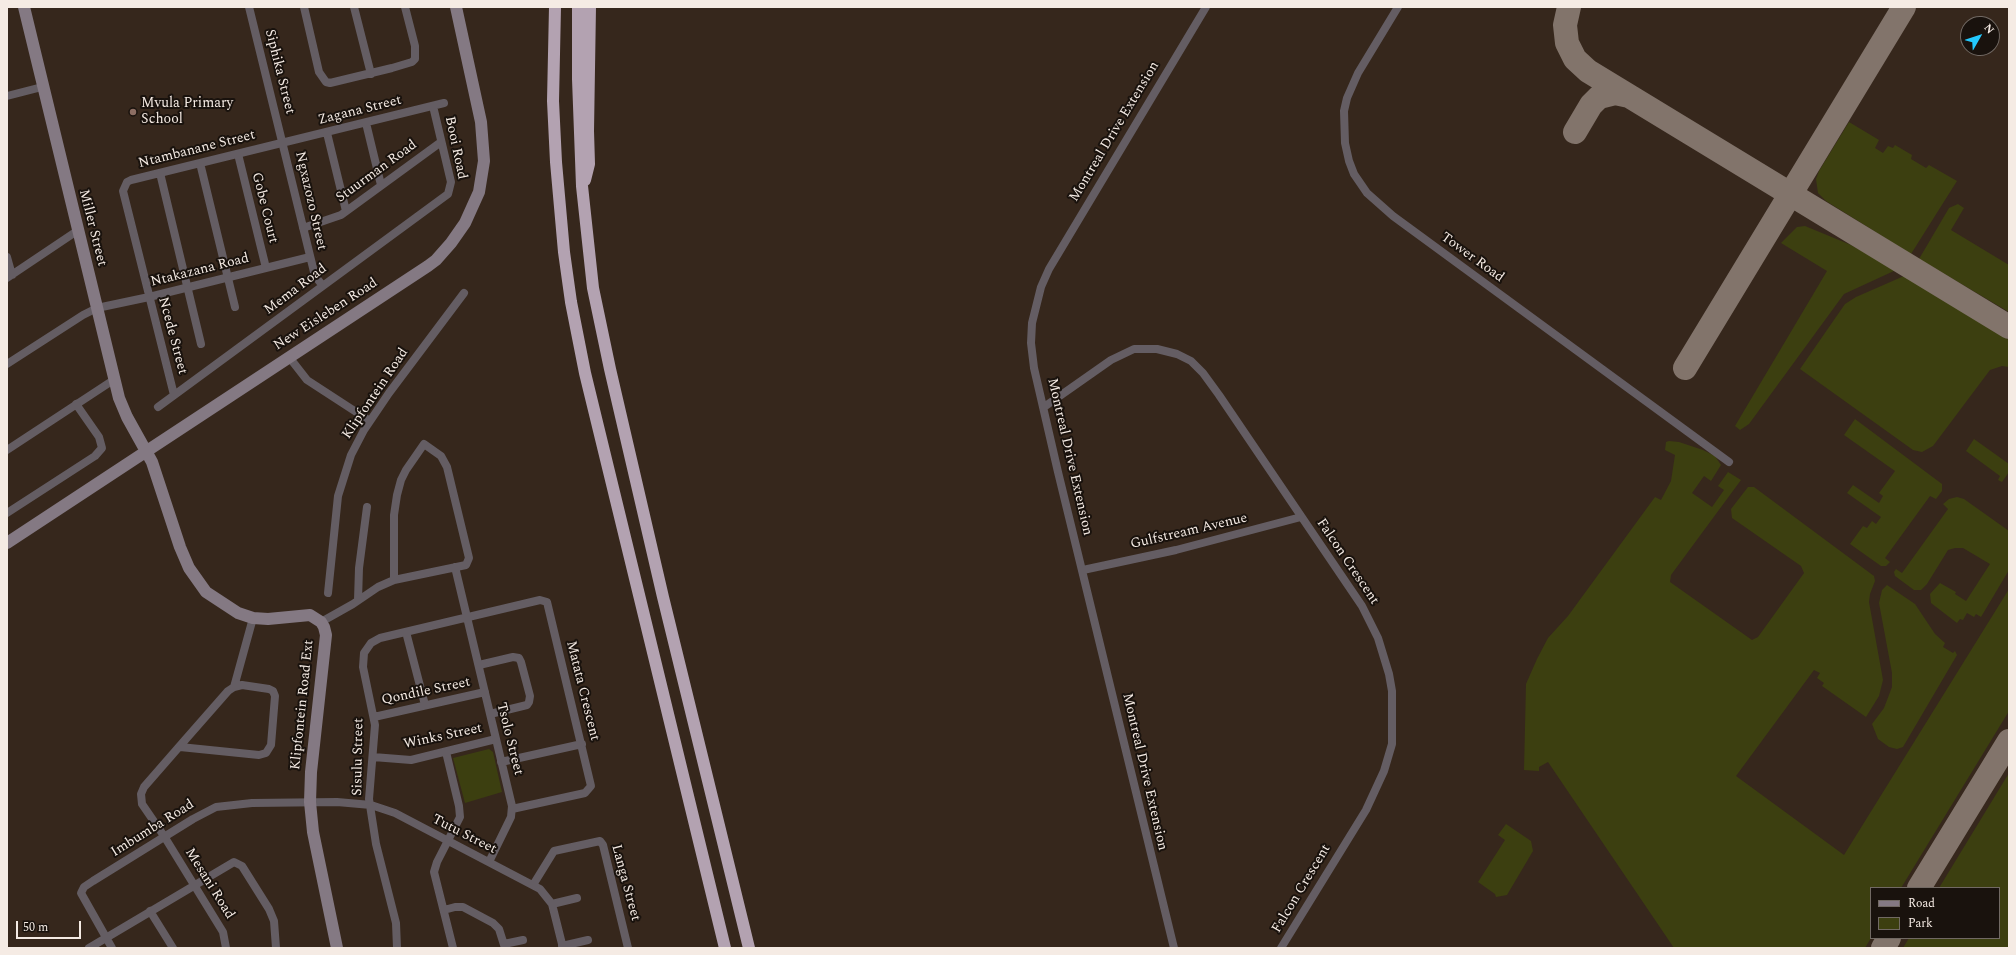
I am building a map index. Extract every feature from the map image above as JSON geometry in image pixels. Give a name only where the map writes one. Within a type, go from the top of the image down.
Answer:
[{"type":"highway","points":[[547,7],[554,75]]},
{"type":"highway","points":[[555,7],[554,75],[556,154],[560,214],[571,302],[578,342],[725,948]]},
{"type":"highway","points":[[578,7],[578,79],[582,186],[593,288],[610,369],[665,605],[749,948]]},
{"type":"highway","points":[[582,186],[587,176],[590,164],[588,131],[590,7]]},
{"type":"street","name":"Miller Street","points":[[24,7],[42,87],[115,379],[123,408],[146,451]]},
{"type":"street","name":"Siphika Street","points":[[249,7],[283,143]]},
{"type":"street","points":[[304,7],[319,72],[326,82],[340,82],[412,62],[415,59],[416,51],[406,7]]},
{"type":"street","points":[[354,7],[371,74]]},
{"type":"street","name":"New Eisleben Road","points":[[7,543],[436,260],[459,232],[473,207],[481,180],[484,143],[473,81],[456,7]]},
{"type":"street","name":"Montreal Drive Extension","points":[[1174,948],[1034,368],[1031,343],[1032,323],[1041,287],[1059,251],[1206,7]]},
{"type":"street","name":"Tower Road","points":[[1398,7],[1358,73],[1347,98],[1344,111],[1345,144],[1349,161],[1354,174],[1367,193],[1393,216],[1729,462]]},
{"type":"street","points":[[7,96],[42,87]]},
{"type":"street","name":"Zagana Street","points":[[283,143],[444,103]]},
{"type":"street","name":"Booi Road","points":[[433,106],[451,182],[448,194]]},
{"type":"street","points":[[366,123],[381,186]]},
{"type":"street","points":[[327,133],[346,210]]},
{"type":"street","name":"Stuurman Road","points":[[303,228],[341,215],[441,142]]},
{"type":"street","name":"Ntambanane Street","points":[[124,191],[124,186],[131,180],[283,143]]},
{"type":"street","name":"Ngxazozo Street","points":[[283,143],[315,276],[323,286]]},
{"type":"street","name":"Gobe Court","points":[[238,154],[266,268]]},
{"type":"street","points":[[200,163],[235,307]]},
{"type":"street","points":[[160,173],[201,344]]},
{"type":"street","name":"Ncede Street","points":[[124,191],[174,395]]},
{"type":"street","name":"Mema Road","points":[[158,407],[448,194]]},
{"type":"street","points":[[7,257],[9,276],[77,230]]},
{"type":"street","name":"Ntakazana Road","points":[[7,364],[83,315],[97,308],[149,297],[188,286],[310,257]]},
{"type":"street","name":"Klipfontein Road","points":[[328,593],[338,496],[351,455],[370,421],[464,293]]},
{"type":"street","name":"Falcon Crescent","points":[[1044,408],[1084,378],[1134,349],[1147,349],[1178,354],[1191,361],[1203,373],[1362,606],[1378,638],[1389,674],[1392,691],[1392,744],[1384,771],[1366,810],[1281,948]]},
{"type":"street","points":[[290,357],[307,380],[370,421]]},
{"type":"street","points":[[7,450],[115,379]]},
{"type":"street","points":[[7,513],[95,456],[102,448],[99,437],[76,404]]},
{"type":"street","points":[[321,622],[378,587],[394,580],[466,564],[469,558],[459,512],[444,461],[441,456],[424,444],[400,480],[394,515],[394,580]]},
{"type":"street","name":"Klipfontein Road Ext","points":[[146,451],[181,552],[197,581],[206,592],[226,606],[253,618],[274,619],[310,615],[321,622],[326,635],[311,772],[310,802],[313,832],[337,948]]},
{"type":"street","points":[[358,600],[359,568],[367,507]]},
{"type":"street","name":"Gulfstream Avenue","points":[[1083,570],[1176,550],[1301,517]]},
{"type":"street","name":"Tsolo Street","points":[[455,567],[512,809]]},
{"type":"street","name":"Matata Crescent","points":[[467,618],[540,600],[547,602],[592,784],[589,790],[512,809]]},
{"type":"street","points":[[180,747],[259,755],[266,753],[271,745],[275,696],[273,692],[269,689],[242,686],[234,687],[253,618]]},
{"type":"street","name":"Sisulu Street","points":[[398,948],[396,923],[376,844],[369,793],[374,717],[363,667],[364,653],[371,642],[375,639],[467,618]]},
{"type":"street","points":[[406,632],[425,705]]},
{"type":"street","points":[[479,665],[513,657],[519,658],[522,662],[530,696],[527,705],[490,714]]},
{"type":"street","name":"Mesani Road","points":[[226,948],[223,932],[164,836],[142,804],[141,794],[144,787],[234,687]]},
{"type":"street","name":"Qondile Street","points":[[374,717],[485,692]]},
{"type":"street","name":"Winks Street","points":[[372,757],[411,760],[496,739]]},
{"type":"street","points":[[501,762],[582,744]]},
{"type":"street","points":[[446,752],[460,812],[458,822],[437,862],[434,872],[453,948]]},
{"type":"street","name":"Tutu Street","points":[[310,802],[337,802],[371,805],[395,813],[533,885],[546,894],[552,904],[562,947]]},
{"type":"street","name":"Imbumba Road","points":[[112,948],[81,893],[93,881],[164,836],[216,807],[252,803],[310,802]]},
{"type":"street","points":[[489,862],[511,818],[512,809]]},
{"type":"street","name":"Langa Street","points":[[533,885],[554,850],[600,841],[604,845],[628,948]]},
{"type":"street","points":[[89,948],[230,863],[240,864],[272,914],[276,948]]},
{"type":"street","points":[[552,904],[577,898]]},
{"type":"street","points":[[444,910],[455,907],[463,907],[493,923],[499,929],[504,946],[523,940]]},
{"type":"street","points":[[150,912],[173,948]]},
{"type":"street","points":[[562,947],[588,940]]},
{"type":"green space","points":[[1849,122],[1879,140],[1875,148],[1883,153],[1888,146],[1893,148],[1895,145],[1912,155],[1911,159],[1926,168],[1929,165],[1957,181],[1911,254],[1826,201],[1818,193],[1816,179],[1819,171]]},
{"type":"green space","points":[[1958,204],[1964,208],[1951,230],[2009,265],[2009,312],[1919,259],[1949,208]]},
{"type":"green space","points":[[1805,226],[1851,245],[1896,270],[1844,294],[1749,424],[1740,430],[1735,426],[1827,271],[1781,243],[1797,227]]},
{"type":"green space","points":[[1904,276],[2009,340],[2009,367],[2002,366],[1990,370],[1933,446],[1922,452],[1913,450],[1800,369],[1845,304],[1856,297]]},
{"type":"green space","points":[[1855,419],[1942,484],[1942,491],[1936,499],[1930,496],[1885,558],[1890,562],[1886,566],[1881,566],[1850,544],[1863,526],[1867,528],[1872,521],[1876,524],[1881,517],[1847,493],[1853,485],[1879,503],[1883,496],[1879,493],[1895,471],[1844,435]]},
{"type":"green space","points":[[1974,439],[2009,464],[2009,472],[2002,482],[1998,480],[2000,476],[1966,451]]},
{"type":"green space","points":[[1666,442],[1679,442],[1703,450],[1715,456],[1721,465],[1711,481],[1704,476],[1692,493],[1712,507],[1724,490],[1718,486],[1728,472],[1741,480],[1671,575],[1670,582],[1752,640],[1758,637],[1804,573],[1801,566],[1732,518],[1731,509],[1748,487],[1754,487],[1874,576],[1875,581],[1870,594],[1869,602],[1883,680],[1879,696],[1866,717],[1822,686],[1824,683],[1817,678],[1820,673],[1814,670],[1736,776],[1844,855],[2009,589],[2009,711],[1902,887],[1870,887],[1870,939],[1865,948],[1674,948],[1548,762],[1539,767],[1539,771],[1524,770],[1526,684],[1548,638],[1568,616],[1655,497],[1661,500],[1671,481],[1675,455],[1665,450]]},
{"type":"green space","points":[[1957,497],[1964,499],[2009,531],[2009,570],[1981,617],[1976,614],[1974,617],[1967,613],[1963,620],[1960,619],[1957,623],[1931,603],[1930,594],[1940,583],[1956,592],[1955,594],[1966,601],[1990,564],[1963,548],[1948,550],[1927,584],[1921,590],[1914,590],[1895,576],[1894,572],[1896,569],[1902,573],[1948,509],[1943,504],[1949,499]]},
{"type":"green space","points":[[1887,585],[1915,604],[1935,634],[1945,643],[1943,647],[1953,653],[1955,651],[1957,655],[1903,747],[1897,749],[1889,747],[1878,739],[1872,724],[1884,708],[1892,687],[1892,673],[1879,603],[1882,590]]},
{"type":"green space","points":[[489,749],[493,752],[502,792],[465,803],[453,758]]},
{"type":"green space","points":[[2009,773],[2009,948],[1903,948],[1908,939],[2000,939],[2000,887],[1940,887]]},
{"type":"green space","points":[[1506,824],[1531,841],[1533,851],[1507,895],[1496,897],[1495,894],[1478,882],[1505,840],[1498,835]]},
{"type":"taxiway","points":[[1569,7],[1565,25],[1567,43],[1575,59],[1588,71],[2009,327]]},
{"type":"taxiway","points":[[1685,368],[1904,7]]},
{"type":"taxiway","points":[[1575,132],[1591,105],[1599,97],[1615,93],[1629,96]]},
{"type":"taxiway","points":[[1920,887],[2009,741]]},
{"type":"taxiway","points":[[1883,948],[1888,939]]},
{"type":"place","name":"Mvula Primary School","points":[[133,112]]}]
